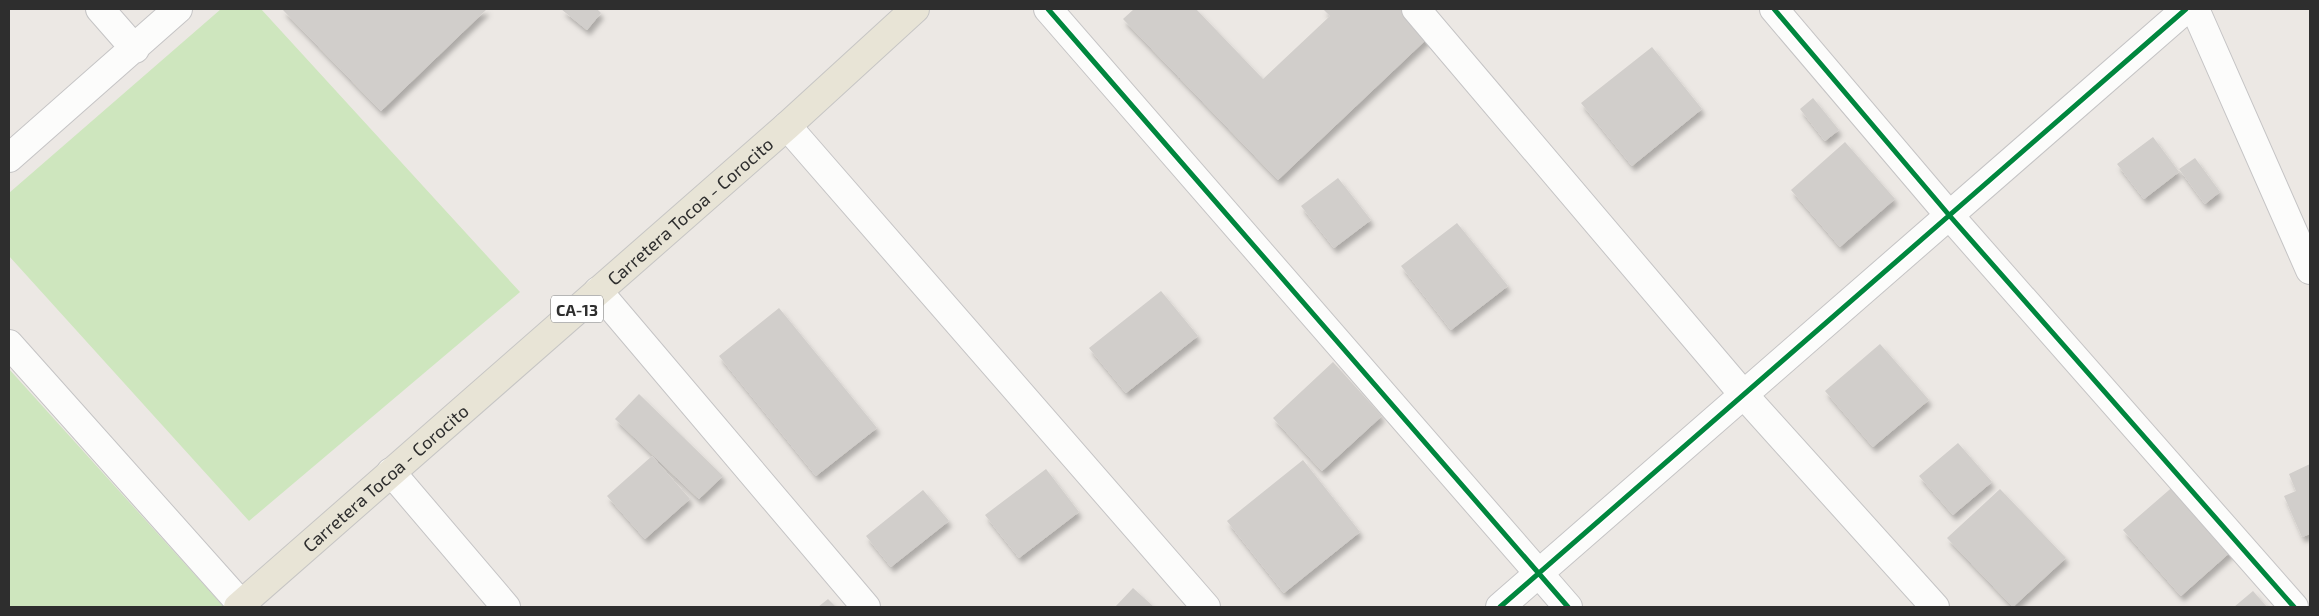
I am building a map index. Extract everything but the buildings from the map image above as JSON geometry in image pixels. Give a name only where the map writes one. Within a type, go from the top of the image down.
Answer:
[{"type":"main road","name":"Carretera Tocoa - Corocito","points":[[239,606],[787,126],[916,9]]},
{"type":"street","points":[[100,9],[135,49]]},
{"type":"street","points":[[9,158],[135,49],[178,9]]},
{"type":"street","points":[[1048,9],[1568,607]]},
{"type":"street","points":[[1416,9],[1743,394],[1935,607]]},
{"type":"street","points":[[1774,9],[1949,215],[2294,607]]},
{"type":"street","points":[[1500,607],[2186,9]]},
{"type":"street","points":[[2195,9],[2310,270]]},
{"type":"street","points":[[787,126],[1206,607]]},
{"type":"street","points":[[598,291],[866,607]]},
{"type":"street","points":[[9,344],[239,606]]},
{"type":"street","points":[[391,472],[506,607]]},
{"type":"green space","points":[[221,9],[261,9],[520,292],[249,521],[9,256],[9,193]]},
{"type":"green space","points":[[9,369],[224,607],[9,607]]},
{"type":"cycle path","points":[[1048,9],[1568,607]]},
{"type":"cycle path","points":[[1774,9],[1949,215],[2294,607]]},
{"type":"cycle path","points":[[1500,607],[2186,9]]}]
